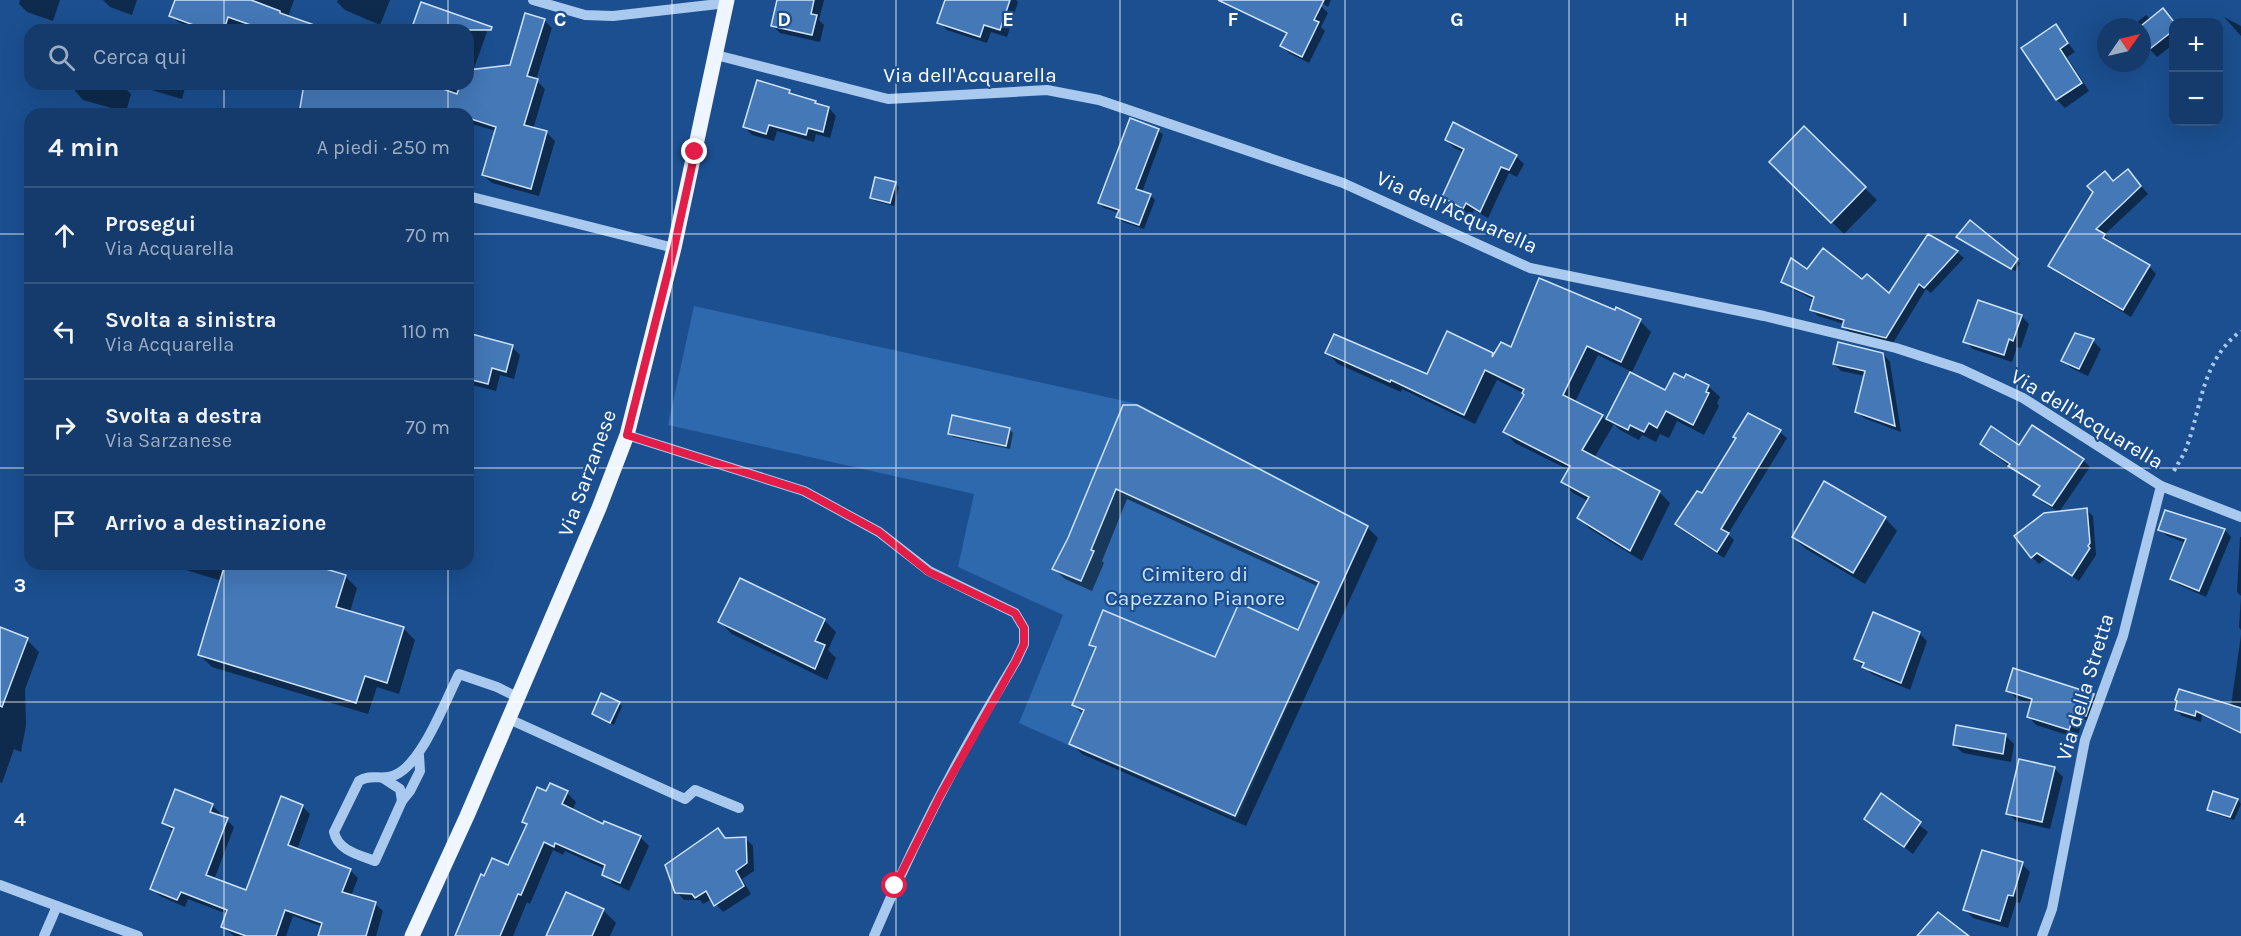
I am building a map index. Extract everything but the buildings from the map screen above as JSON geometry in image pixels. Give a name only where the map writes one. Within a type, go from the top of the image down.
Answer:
[{"type":"main road","name":"Via Sarzanese","points":[[412,936],[509,718],[599,508],[627,435],[674,248],[727,1]]},
{"type":"street","points":[[533,0],[554,3],[585,15],[613,16],[727,1]]},
{"type":"street","name":"Via dell'Acquarella","points":[[716,55],[888,99],[1047,90],[1099,100],[1343,183],[1530,268],[1775,318],[1896,348],[1960,369],[2023,398],[2161,486],[2241,517]]},
{"type":"street","points":[[474,198],[674,248]]},
{"type":"street","points":[[627,435],[804,491],[879,532],[929,572],[1015,613],[1024,628],[1024,644],[1016,661],[940,796],[895,886],[874,936]]},
{"type":"street","name":"Via della Stretta","points":[[2042,936],[2052,909],[2085,740],[2123,636],[2161,486]]},
{"type":"street","points":[[383,778],[396,775],[419,755],[459,674],[517,697]]},
{"type":"street","points":[[509,718],[685,800],[695,790],[739,808]]},
{"type":"street","points":[[402,801],[400,789],[383,778],[373,776],[359,781],[334,832],[336,840],[345,848],[375,861],[402,801],[420,771],[419,755]]},
{"type":"street","points":[[0,885],[138,936]]},
{"type":"street","points":[[44,936],[57,906]]},
{"type":"path","points":[[2161,486],[2174,473],[2187,446],[2207,375],[2219,352],[2241,331]]},
{"type":"green space","name":"Cimitero di Capezzano Pianore","points":[[694,306],[1138,404],[1369,525],[1237,820],[1019,723],[1063,615],[958,567],[974,494],[668,425]]},
{"type":"route","points":[[695,152],[674,248],[627,435],[804,491],[879,532],[929,572],[1015,613],[1024,628],[1024,644],[1016,661],[940,796],[895,886]]}]
